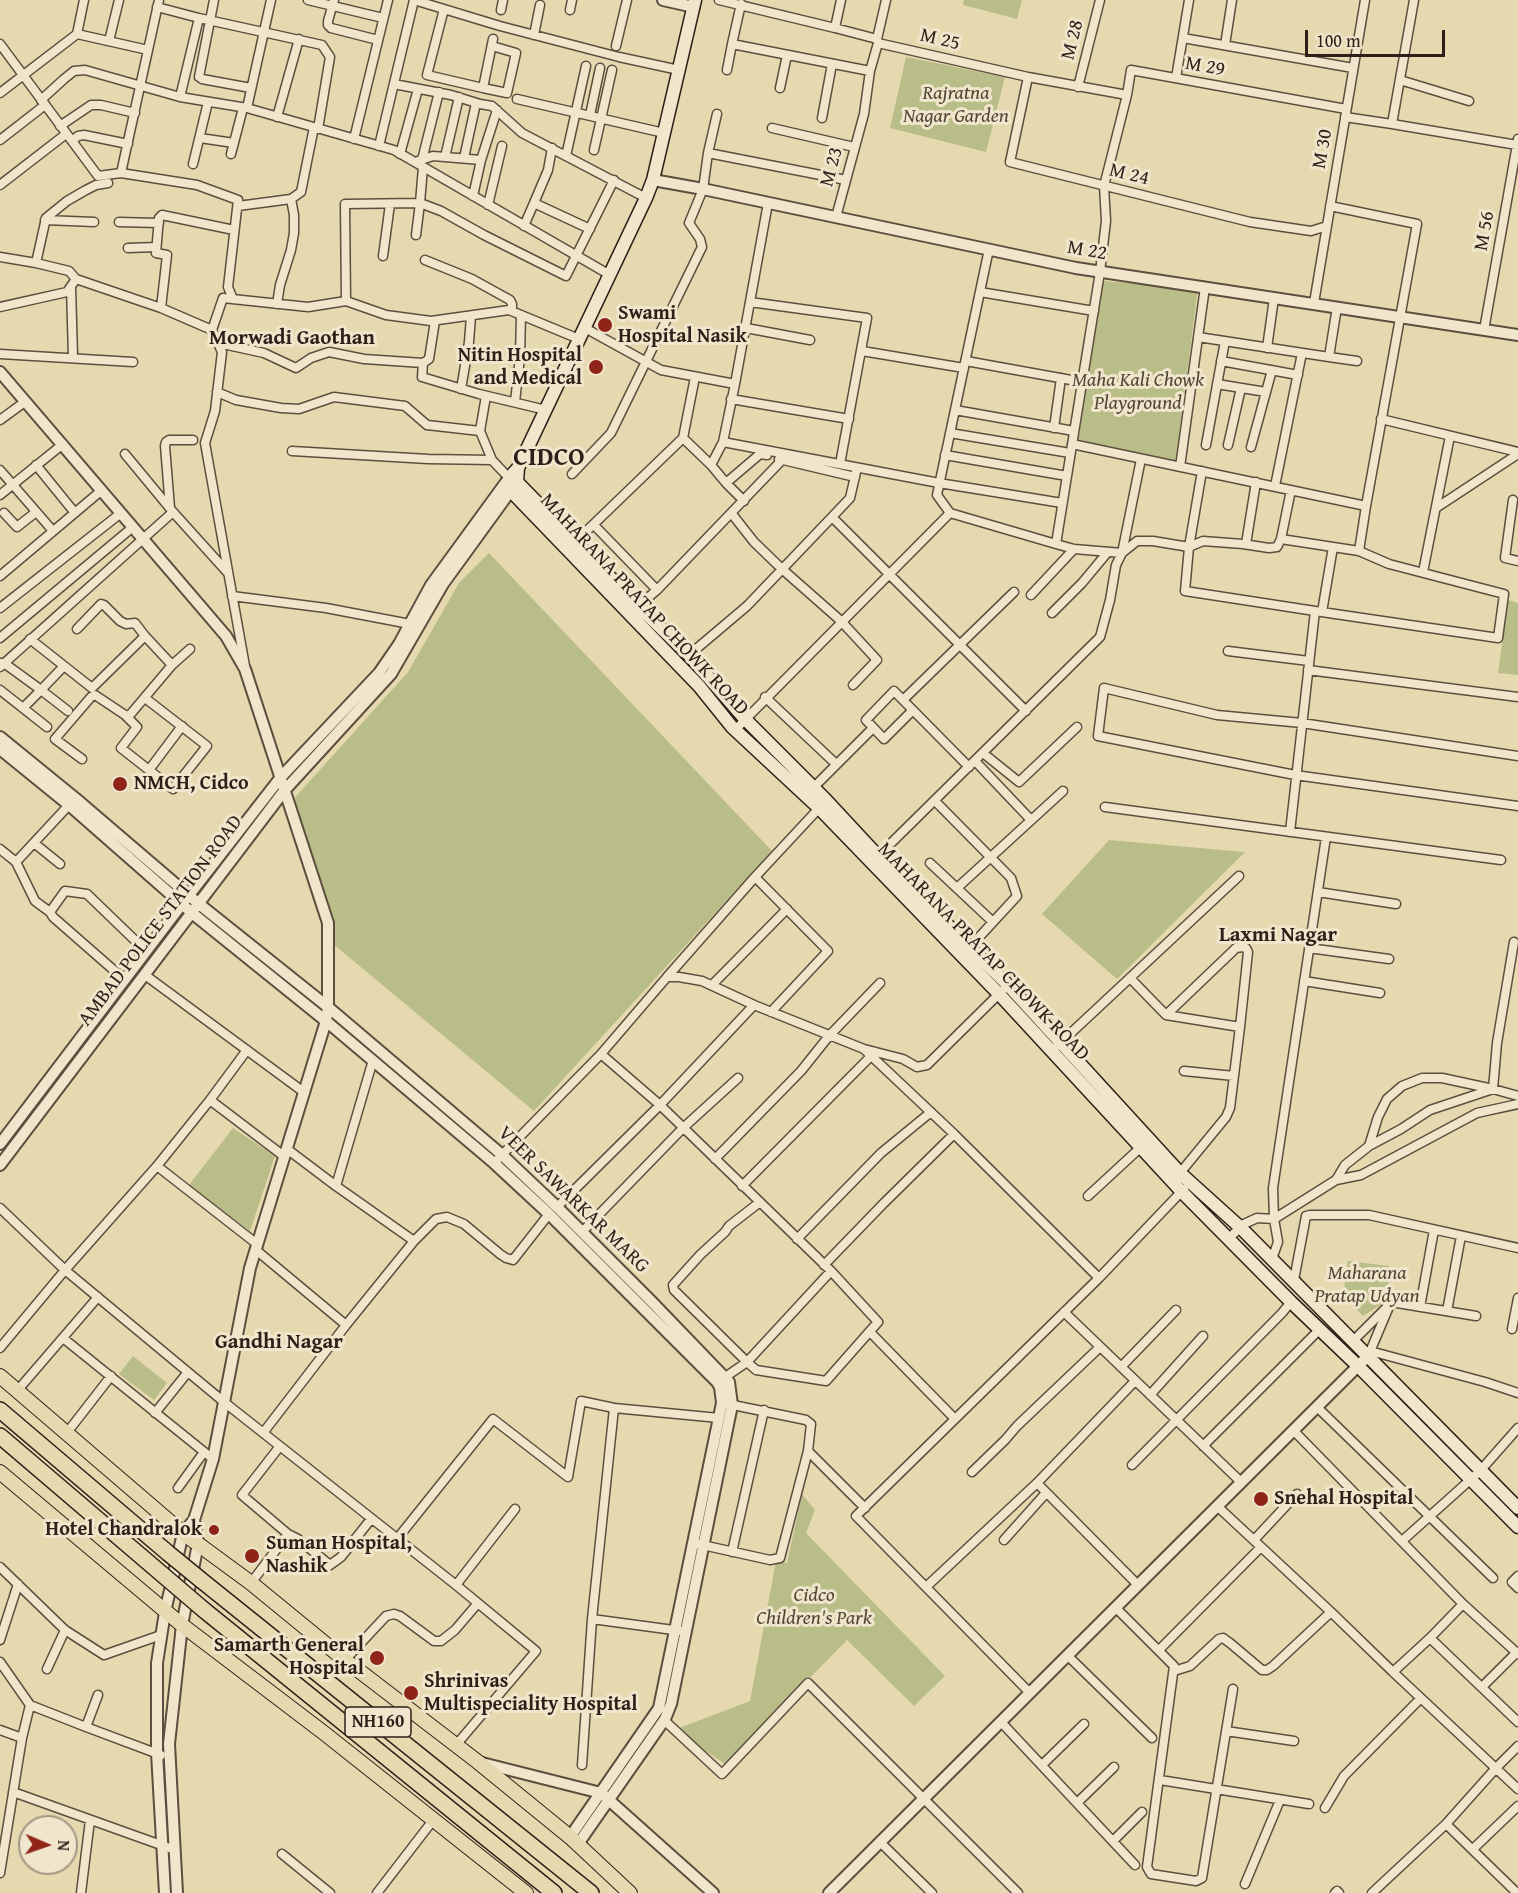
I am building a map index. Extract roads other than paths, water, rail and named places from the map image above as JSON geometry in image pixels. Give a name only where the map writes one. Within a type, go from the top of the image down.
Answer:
[{"type":"highway","name":"NH160","points":[[0,1410],[201,1580],[591,1893]]},
{"type":"highway","name":"NH160","points":[[0,1436],[204,1610],[554,1893]]},
{"type":"main road","name":"AMBAD POLICE STATION ROAD","points":[[512,484],[653,180],[694,4]]},
{"type":"main road","name":"MAHARANA PRATAP CHOWK ROAD","points":[[512,484],[572,546],[699,686],[735,730],[823,804],[1180,1173],[1186,1187],[1228,1239],[1320,1329],[1365,1358]]},
{"type":"main road","name":"MAHARANA PRATAP CHOWK ROAD","points":[[572,546],[689,655],[745,719],[813,788],[823,804]]},
{"type":"main road","name":"MAHARANA PRATAP CHOWK ROAD","points":[[874,859],[970,947],[1003,990]]},
{"type":"main road","name":"MAHARANA PRATAP CHOWK ROAD","points":[[1056,1046],[1140,1148],[1186,1187],[1241,1228],[1294,1280],[1475,1475],[1518,1527]]},
{"type":"main road","points":[[0,1376],[183,1533],[251,1583],[345,1660],[478,1762],[574,1841],[630,1893]]},
{"type":"main road","points":[[0,1472],[165,1612],[324,1733],[526,1893]]},
{"type":"main road","name":"MAHARANA PRATAP CHOWK ROAD","points":[[1475,1475],[1515,1500]]},
{"type":"street","points":[[0,93],[77,34],[84,0]]},
{"type":"street","points":[[109,41],[119,0]]},
{"type":"street","points":[[214,0],[198,76],[202,79],[251,88]]},
{"type":"street","points":[[231,154],[251,88],[271,0]]},
{"type":"street","points":[[308,0],[333,3],[383,18]]},
{"type":"street","points":[[354,139],[388,0]]},
{"type":"street","points":[[379,146],[414,0],[534,35],[619,57],[679,69]]},
{"type":"street","points":[[501,10],[504,0]]},
{"type":"street","points":[[570,10],[572,0]]},
{"type":"street","points":[[616,46],[627,0]]},
{"type":"street","points":[[663,0],[694,4]]},
{"type":"street","name":"M 25","points":[[719,0],[835,28],[877,41],[1078,87]]},
{"type":"street","points":[[835,28],[842,0]]},
{"type":"street","points":[[732,44],[870,71],[886,0]]},
{"type":"street","name":"M 28","points":[[1078,87],[1100,0]]},
{"type":"street","points":[[1176,78],[1189,0]]},
{"type":"street","points":[[1225,45],[1232,0]]},
{"type":"street","name":"M 30","points":[[1314,303],[1365,0]]},
{"type":"street","points":[[1392,124],[1414,0]]},
{"type":"street","points":[[333,3],[328,21],[331,28],[378,39]]},
{"type":"street","points":[[121,173],[158,4],[199,18],[322,45],[330,57],[301,192],[291,199],[238,206]]},
{"type":"street","points":[[727,70],[741,4]]},
{"type":"street","points":[[534,35],[540,5]]},
{"type":"street","points":[[444,9],[427,75],[483,88],[507,93],[516,53],[492,42],[483,88]]},
{"type":"street","points":[[180,97],[199,18]]},
{"type":"street","points":[[77,34],[148,50]]},
{"type":"street","points":[[1183,38],[1353,68]]},
{"type":"street","points":[[277,117],[299,39]]},
{"type":"street","points":[[0,44],[98,176],[121,173],[197,185],[238,200],[228,286],[233,299]]},
{"type":"street","points":[[780,88],[787,55]]},
{"type":"street","points":[[822,117],[832,64]]},
{"type":"street","points":[[566,156],[586,66]]},
{"type":"street","points":[[590,115],[600,68]]},
{"type":"street","points":[[0,140],[43,102],[64,79],[75,72],[85,70],[180,97],[245,108],[400,154],[420,163],[610,275]]},
{"type":"street","points":[[594,150],[612,70]]},
{"type":"street","name":"M 29","points":[[1126,95],[1131,70],[1392,124],[1517,142]]},
{"type":"street","name":"M 23","points":[[836,217],[861,126],[870,71]]},
{"type":"street","name":"M 24","points":[[1028,77],[1010,162],[1250,222],[1311,231],[1327,226]]},
{"type":"street","points":[[1400,80],[1469,101]]},
{"type":"street","points":[[394,84],[492,106],[522,133],[646,198]]},
{"type":"street","points":[[1056,544],[1100,272],[1106,221],[1104,186],[1126,95],[1078,87]]},
{"type":"street","points":[[400,154],[418,88]]},
{"type":"street","points":[[416,235],[420,203],[420,163],[439,93]]},
{"type":"street","points":[[445,157],[459,97]]},
{"type":"street","points":[[517,99],[664,133]]},
{"type":"street","points":[[193,164],[208,102]]},
{"type":"street","points":[[464,158],[476,103]]},
{"type":"street","points":[[60,126],[91,105],[135,112]]},
{"type":"street","points":[[473,196],[481,160],[497,110]]},
{"type":"street","points":[[572,474],[611,433],[702,247],[700,239],[689,223],[703,189],[717,114]]},
{"type":"street","points":[[772,128],[854,147]]},
{"type":"street","points":[[0,185],[69,137],[84,135],[128,144]]},
{"type":"street","points":[[200,138],[234,143]]},
{"type":"street","name":"M 56","points":[[1484,330],[1517,142]]},
{"type":"street","points":[[488,204],[502,146]]},
{"type":"street","points":[[524,226],[548,170],[552,148]]},
{"type":"street","points":[[708,153],[846,180]]},
{"type":"street","points":[[420,163],[433,156],[481,160]]},
{"type":"street","points":[[346,301],[345,204],[420,203],[441,211],[566,276],[614,180]]},
{"type":"street","name":"M 22","points":[[653,180],[1100,272],[1518,335]]},
{"type":"street","points":[[36,263],[46,218],[67,201],[86,190],[108,183]]},
{"type":"street","points":[[277,304],[294,233],[291,199]]},
{"type":"street","points":[[711,465],[723,442],[768,202]]},
{"type":"street","points":[[534,203],[590,229]]},
{"type":"street","points":[[383,256],[390,204]]},
{"type":"street","points":[[1330,206],[1418,224],[1359,551]]},
{"type":"street","points":[[161,308],[167,255],[156,253],[159,218],[162,215],[234,230]]},
{"type":"street","points":[[45,220],[94,222]]},
{"type":"street","points":[[119,222],[159,223]]},
{"type":"street","points":[[128,249],[156,247]]},
{"type":"street","points":[[989,249],[937,495],[950,513],[1074,549],[1122,553],[1137,541],[1190,547],[1203,541],[1274,548],[1281,539],[1291,490]]},
{"type":"street","points":[[0,257],[69,271],[76,279],[161,308],[212,330],[222,352],[215,411],[205,443],[245,669],[328,923],[326,1021],[250,1268],[224,1402],[208,1455],[194,1520],[198,1544],[182,1625],[170,1744],[177,1893]]},
{"type":"street","points":[[424,260],[472,279],[510,300],[516,313],[520,357],[514,402]]},
{"type":"street","points":[[0,307],[67,292],[76,279]]},
{"type":"street","points":[[71,287],[74,357]]},
{"type":"street","points":[[1180,467],[1204,287]]},
{"type":"street","points":[[980,292],[1094,311]]},
{"type":"street","points":[[1267,348],[1274,297]]},
{"type":"street","points":[[212,330],[223,298],[309,307],[346,301],[386,315],[435,321],[509,310],[582,333],[661,370],[735,384]]},
{"type":"street","points":[[750,302],[867,318],[840,464]]},
{"type":"street","points":[[1329,357],[1337,307]]},
{"type":"street","points":[[461,388],[471,315]]},
{"type":"street","points":[[218,343],[264,353],[296,368],[311,358],[329,352],[364,359],[423,363],[429,359],[435,321]]},
{"type":"street","points":[[746,328],[810,340]]},
{"type":"street","points":[[1198,337],[1358,361]]},
{"type":"street","points":[[1206,445],[1225,341]]},
{"type":"street","points":[[861,351],[1082,382]]},
{"type":"street","points":[[1275,486],[1302,353]]},
{"type":"street","points":[[0,354],[133,362]]},
{"type":"street","points":[[1221,361],[1298,375]]},
{"type":"street","points":[[423,363],[422,377],[486,396],[546,410]]},
{"type":"street","points":[[1251,447],[1272,370]]},
{"type":"street","points":[[0,372],[226,636],[245,669]]},
{"type":"street","points":[[572,546],[683,438],[695,376]]},
{"type":"street","points":[[1054,428],[1061,378]]},
{"type":"street","points":[[1217,384],[1266,392]]},
{"type":"street","points":[[1228,445],[1241,388]]},
{"type":"street","points":[[218,392],[236,400],[299,410],[334,398],[405,406],[427,425],[480,431]]},
{"type":"street","points":[[486,396],[480,431],[492,460],[512,484]]},
{"type":"street","points":[[732,399],[849,418]]},
{"type":"street","points":[[0,420],[26,401]]},
{"type":"street","points":[[955,410],[1074,431]]},
{"type":"street","points":[[1381,419],[1518,453]]},
{"type":"street","points":[[950,433],[1141,459],[1366,506]]},
{"type":"street","points":[[1423,572],[1450,436]]},
{"type":"street","points":[[683,438],[744,501]]},
{"type":"street","points":[[68,711],[41,690],[1,665],[144,540],[172,510],[166,442],[193,440]]},
{"type":"street","points":[[723,442],[939,483],[1062,503]]},
{"type":"street","points":[[0,495],[63,444]]},
{"type":"street","points":[[292,451],[428,459],[492,460]]},
{"type":"street","points":[[726,483],[760,453],[855,477]]},
{"type":"street","points":[[1436,508],[1518,453]]},
{"type":"street","points":[[125,454],[228,573]]},
{"type":"street","points":[[945,455],[1067,476]]},
{"type":"street","points":[[874,859],[1100,638],[1116,566],[1122,553],[1141,459]]},
{"type":"street","points":[[638,606],[657,590],[732,514],[782,460]]},
{"type":"street","points":[[36,465],[75,513]]},
{"type":"street","points":[[689,655],[747,606],[845,506],[850,498],[857,468]]},
{"type":"street","points":[[0,470],[53,531]]},
{"type":"street","points":[[1202,471],[1185,591],[1498,638],[1504,594],[1389,564],[1359,551],[1281,539]]},
{"type":"street","points":[[1246,544],[1256,482]]},
{"type":"street","name":"AMBAD POLICE STATION ROAD","points":[[0,1144],[281,777],[379,673],[399,644],[431,585],[512,484]]},
{"type":"street","name":"AMBAD POLICE STATION ROAD","points":[[0,1166],[284,791],[392,674],[443,584],[512,484]]},
{"type":"street","points":[[0,576],[102,490]]},
{"type":"street","points":[[1513,500],[1505,558],[1518,561]]},
{"type":"street","points":[[4,513],[17,526],[36,512]]},
{"type":"street","points":[[0,608],[121,513]]},
{"type":"street","points":[[735,730],[765,697],[950,513]]},
{"type":"street","points":[[732,514],[754,542],[841,621],[877,660],[853,685]]},
{"type":"street","points":[[832,517],[1026,711]]},
{"type":"street","points":[[594,525],[657,590]]},
{"type":"street","points":[[0,638],[133,527]]},
{"type":"street","points":[[1290,832],[1309,666],[1333,547]]},
{"type":"street","points":[[1031,595],[1074,549]]},
{"type":"street","points":[[1052,613],[1082,583],[1107,552]]},
{"type":"street","points":[[903,700],[1014,592]]},
{"type":"street","points":[[232,596],[326,608],[410,624]]},
{"type":"street","points":[[77,629],[99,605],[104,605],[120,621],[126,624],[135,623],[172,665]]},
{"type":"street","points":[[30,639],[92,688],[145,636]]},
{"type":"street","points":[[124,715],[129,716],[172,665],[190,649]]},
{"type":"street","points":[[1228,651],[1309,666],[1518,697]]},
{"type":"street","points":[[23,708],[64,666]]},
{"type":"street","points":[[1518,756],[1302,723],[1217,715],[1104,688],[1098,736],[1295,776],[1518,806]]},
{"type":"street","points":[[0,690],[46,727]]},
{"type":"street","points":[[912,711],[884,739],[866,720],[894,691],[912,711],[1031,820]]},
{"type":"street","points":[[82,759],[56,739],[94,695],[124,715],[137,728],[121,748],[173,789],[207,746],[145,698]]},
{"type":"street","points":[[765,697],[836,764]]},
{"type":"street","points":[[149,770],[182,726]]},
{"type":"street","points":[[983,753],[1019,782],[1077,727]]},
{"type":"street","points":[[813,788],[873,728]]},
{"type":"street","name":"VEER SAWARKAR MARG","points":[[0,737],[185,900],[328,1007],[553,1210],[721,1380]]},
{"type":"street","name":"VEER SAWARKAR MARG","points":[[0,749],[69,806],[105,830]]},
{"type":"street","points":[[957,888],[1063,791]]},
{"type":"street","points":[[935,801],[1011,878],[1017,896],[970,947]]},
{"type":"street","points":[[497,1159],[601,1054],[755,877],[823,804]]},
{"type":"street","points":[[16,862],[69,806]]},
{"type":"street","points":[[1105,807],[1501,860]]},
{"type":"street","points":[[1272,1259],[1278,1242],[1274,1219],[1273,1188],[1326,837]]},
{"type":"street","points":[[34,843],[60,864]]},
{"type":"street","points":[[0,849],[16,862],[35,901],[124,980]]},
{"type":"street","points":[[930,863],[993,922]]},
{"type":"street","points":[[1056,1046],[1239,876]]},
{"type":"street","points":[[755,877],[828,951],[771,1012]]},
{"type":"street","points":[[50,912],[65,891],[87,894],[146,951]]},
{"type":"street","points":[[1318,892],[1396,904]]},
{"type":"street","name":"VEER SAWARKAR MARG","points":[[195,908],[326,1021],[497,1159]]},
{"type":"street","points":[[712,986],[787,909]]},
{"type":"street","points":[[1493,1089],[1497,1043],[1514,942]]},
{"type":"street","points":[[1166,1015],[1236,948],[1246,948],[1248,952],[1230,1108],[1226,1117],[1180,1173]]},
{"type":"street","points":[[1309,948],[1389,959]]},
{"type":"street","points":[[145,975],[305,1093]]},
{"type":"street","points":[[667,977],[702,981],[829,1036],[870,1052],[903,1059],[917,1067],[927,1065],[1003,990]]},
{"type":"street","points":[[1130,978],[1166,1015],[1240,1027]]},
{"type":"street","points":[[1304,981],[1380,993]]},
{"type":"street","points":[[715,1159],[801,1071],[829,1036],[880,983]]},
{"type":"street","points":[[264,1433],[346,1325],[414,1241],[436,1219],[447,1217],[464,1224],[500,1254],[513,1260],[553,1210],[660,1105],[753,1005]]},
{"type":"street","points":[[0,1348],[157,1166],[247,1050]]},
{"type":"street","points":[[870,1052],[1099,1278]]},
{"type":"street","points":[[742,1186],[870,1052]]},
{"type":"street","points":[[601,1054],[660,1105],[827,1268],[878,1322],[826,1381],[756,1370],[674,1290],[673,1285],[700,1255],[729,1226],[760,1203]]},
{"type":"street","points":[[336,1186],[373,1060]]},
{"type":"street","points":[[1184,1071],[1234,1076]]},
{"type":"street","points":[[582,1232],[683,1128],[738,1078]]},
{"type":"street","points":[[1369,1146],[1377,1116],[1387,1099],[1402,1086],[1422,1078],[1443,1078],[1518,1096]]},
{"type":"street","points":[[1336,1180],[1345,1165],[1369,1146],[1430,1110],[1493,1089]]},
{"type":"street","points":[[210,1100],[414,1241]]},
{"type":"street","points":[[1228,1239],[1257,1218],[1274,1219],[1336,1180],[1361,1175],[1477,1113],[1518,1104]]},
{"type":"street","points":[[797,1239],[881,1153],[931,1112]]},
{"type":"street","points":[[574,1841],[657,1712],[680,1631],[727,1404],[721,1392],[721,1380],[747,1362],[884,1203],[954,1134]]},
{"type":"street","points":[[1088,1196],[1140,1148]]},
{"type":"street","points":[[157,1166],[257,1247],[346,1325]]},
{"type":"street","points":[[1030,1692],[856,1516],[1099,1278],[1186,1187]]},
{"type":"street","points":[[0,1208],[65,1270],[224,1402],[456,1584],[536,1651],[456,1745]]},
{"type":"street","name":"VEER SAWARKAR MARG","points":[[553,1210],[582,1232],[721,1380]]},
{"type":"street","points":[[1294,1280],[1306,1216],[1369,1215],[1518,1248]]},
{"type":"street","points":[[1420,1307],[1434,1230]]},
{"type":"street","points":[[1447,1311],[1461,1236]]},
{"type":"street","points":[[17,1391],[98,1297]]},
{"type":"street","points":[[1512,1329],[1518,1298]]},
{"type":"street","points":[[1132,1465],[1291,1302]]},
{"type":"street","points":[[1391,1302],[1476,1316]]},
{"type":"street","points":[[1353,1341],[1391,1302]]},
{"type":"street","points":[[835,1891],[880,1842],[1365,1358],[1391,1302]]},
{"type":"street","points":[[1120,1367],[1176,1310]]},
{"type":"street","points":[[1064,1312],[1241,1482]]},
{"type":"street","points":[[1203,1446],[1320,1329]]},
{"type":"street","points":[[870,1332],[955,1419]]},
{"type":"street","points":[[1150,1395],[1203,1336]]},
{"type":"street","points":[[63,1338],[208,1455]]},
{"type":"street","points":[[972,1473],[1017,1426],[1100,1347]]},
{"type":"street","points":[[1365,1358],[1485,1382],[1518,1393]]},
{"type":"street","points":[[155,1413],[188,1372]]},
{"type":"street","points":[[66,1434],[111,1376]]},
{"type":"street","points":[[926,1587],[1036,1483],[1135,1380]]},
{"type":"street","points":[[397,1539],[493,1419],[568,1477],[581,1401],[614,1408],[719,1418]]},
{"type":"street","points":[[698,1544],[772,1560],[782,1557],[808,1451],[811,1424],[806,1420],[727,1404]]},
{"type":"street","points":[[698,1544],[719,1418],[727,1404]]},
{"type":"street","points":[[1317,1407],[1493,1578]]},
{"type":"street","points":[[582,1765],[592,1619],[614,1408]]},
{"type":"street","points":[[732,1552],[764,1410]]},
{"type":"street","points":[[1402,1541],[1475,1475],[1518,1428]]},
{"type":"street","points":[[1293,1430],[1463,1604],[1517,1653],[1482,1687]]},
{"type":"street","points":[[280,1446],[242,1495],[288,1534],[298,1539],[330,1565],[341,1557],[371,1519]]},
{"type":"street","points":[[808,1451],[865,1508]]},
{"type":"street","points":[[178,1488],[208,1455]]},
{"type":"street","points":[[1036,1483],[1138,1585]]},
{"type":"street","points":[[1004,1540],[1046,1493]]},
{"type":"street","points":[[1159,1650],[1258,1543],[1297,1494]]},
{"type":"street","points":[[1217,1506],[1518,1790]]},
{"type":"street","points":[[456,1584],[515,1509]]},
{"type":"street","points":[[165,1893],[161,1845],[157,1663],[165,1612],[183,1533],[194,1520]]},
{"type":"street","points":[[251,1583],[288,1534]]},
{"type":"street","points":[[0,1567],[65,1630],[105,1655],[161,1635]]},
{"type":"street","points":[[1518,1576],[1512,1582],[1518,1588]]},
{"type":"street","points":[[0,1640],[18,1584]]},
{"type":"street","points":[[345,1660],[386,1616],[394,1614],[400,1616],[434,1641],[441,1641],[455,1630],[478,1603]]},
{"type":"street","points":[[1394,1672],[1463,1604]]},
{"type":"street","points":[[1116,1608],[1172,1663],[1174,1671],[1147,1867],[1149,1873],[1153,1875],[1196,1881],[1202,1878],[1233,1689]]},
{"type":"street","points":[[1174,1671],[1190,1665],[1223,1638],[1262,1670],[1267,1670],[1331,1612]]},
{"type":"street","points":[[592,1619],[680,1631]]},
{"type":"street","points":[[47,1669],[65,1630]]},
{"type":"street","points":[[604,1797],[664,1720],[671,1704],[680,1631]]},
{"type":"street","points":[[1430,1638],[1518,1722]]},
{"type":"street","points":[[1068,1656],[1152,1738]]},
{"type":"street","points":[[0,1662],[30,1704],[170,1758]]},
{"type":"street","points":[[664,1720],[722,1774],[808,1683],[1018,1893]]},
{"type":"street","points":[[86,1727],[98,1695]]},
{"type":"street","points":[[1325,1808],[1344,1776],[1421,1698]]},
{"type":"street","points":[[0,1873],[22,1738],[30,1704]]},
{"type":"street","points":[[1001,1722],[1135,1865]]},
{"type":"street","points":[[1042,1765],[1084,1724]]},
{"type":"street","points":[[0,1730],[22,1738]]},
{"type":"street","points":[[1226,1731],[1294,1741]]},
{"type":"street","points":[[1372,1893],[1446,1824],[1518,1746]]},
{"type":"street","points":[[478,1762],[604,1797],[713,1893]]},
{"type":"street","points":[[1077,1803],[1114,1767]]},
{"type":"street","points":[[1160,1780],[1309,1804]]},
{"type":"street","points":[[13,1792],[175,1850]]},
{"type":"street","points":[[1245,1884],[1281,1800]]},
{"type":"street","points":[[1473,1849],[1518,1806]]},
{"type":"street","points":[[1113,1841],[1142,1812]]},
{"type":"street","points":[[377,1893],[434,1819]]},
{"type":"street","points":[[81,1893],[90,1820]]},
{"type":"street","points":[[1446,1824],[1517,1893]]},
{"type":"street","points":[[880,1842],[932,1893]]},
{"type":"street","points":[[282,1854],[326,1891]]},
{"type":"place","name":"Swami Hospital Nasik","points":[[605,325]]},
{"type":"place","name":"Nitin Hospital and Medical","points":[[596,367]]},
{"type":"place","name":"NMCH, Cidco","points":[[120,784]]},
{"type":"place","name":"Snehal Hospital","points":[[1261,1499]]},
{"type":"place","name":"Hotel Chandralok","points":[[214,1530]]},
{"type":"place","name":"Suman Hospital, Nashik","points":[[252,1556]]},
{"type":"place","name":"Samarth General Hospital","points":[[377,1658]]},
{"type":"place","name":"Shrinivas Multispeciality Hospital","points":[[411,1693]]},
{"type":"district","name":"Morwadi Gaothan","points":[[292,339]]},
{"type":"district","name":"CIDCO","points":[[549,458]]},
{"type":"district","name":"Laxmi Nagar","points":[[1278,936]]},
{"type":"district","name":"Gandhi Nagar","points":[[279,1343]]},
{"type":"park label","name":"Rajratna Nagar Garden","points":[[956,106]]},
{"type":"park label","name":"Maha Kali Chowk Playground","points":[[1138,392]]},
{"type":"park label","name":"Maharana Pratap Udyan","points":[[1367,1286]]},
{"type":"park label","name":"Cidco Children's Park","points":[[814,1608]]}]
